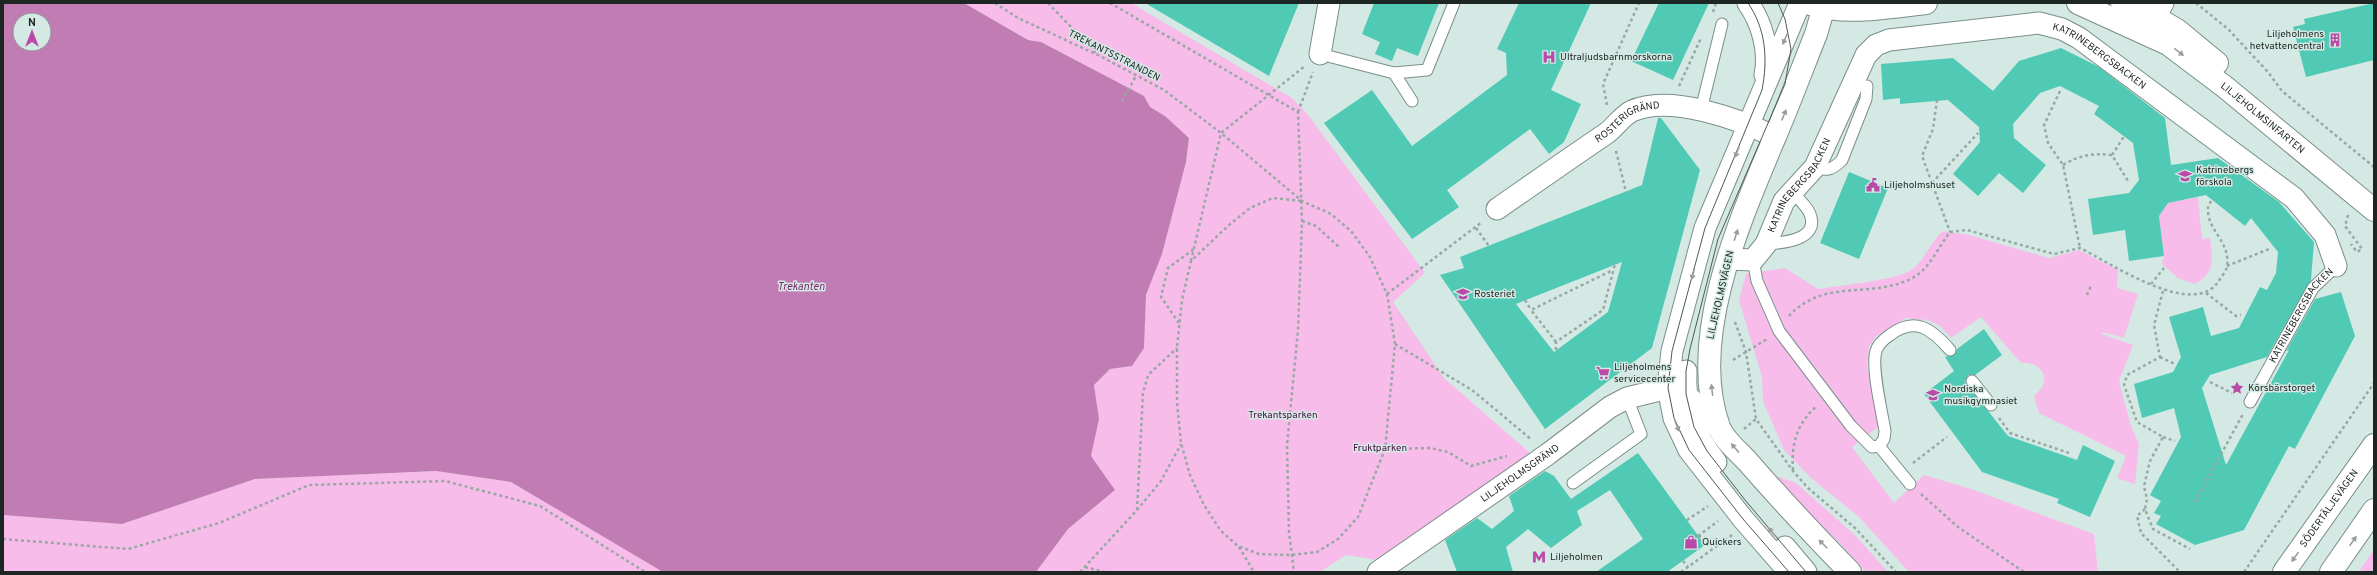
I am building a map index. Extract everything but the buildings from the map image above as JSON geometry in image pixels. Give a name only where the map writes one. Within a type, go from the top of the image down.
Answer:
[{"type":"street","points":[[1320,54],[1329,3]]},
{"type":"street","points":[[1789,572],[1743,519],[1689,450],[1674,418],[1677,391],[1672,351],[1706,228],[1762,90],[1800,3]]},
{"type":"street","name":"LILJEHOLMSVÄGEN","points":[[1850,572],[1797,519],[1719,428],[1713,402],[1708,359],[1710,338],[1728,258],[1743,212],[1775,137],[1819,5],[1853,10],[1926,3]]},
{"type":"street","points":[[2078,3],[2116,8],[2154,18]]},
{"type":"street","points":[[1753,11],[1764,41],[1767,68],[1762,90]]},
{"type":"street","name":"LILJEHOLMSINFARTEN","points":[[2154,18],[2177,30],[2374,195]]},
{"type":"street","name":"LILJEHOLMSINFARTEN","points":[[2154,18],[2168,44],[2225,87],[2374,210]]},
{"type":"street","name":"KATRINEBERGSBACKEN","points":[[1753,260],[1766,244],[1784,201],[1815,167],[1866,55],[1876,45],[1889,40],[2039,23],[2062,29],[2079,38],[2294,198],[2325,235],[2336,266]]},
{"type":"street","name":"ROSTERIGRÄND","points":[[1497,209],[1611,130],[1632,111],[1670,104],[1701,110],[1749,125],[1775,137]]},
{"type":"street","points":[[1728,258],[1753,260]]},
{"type":"street","name":"LILJEHOLMSGRÄND","points":[[1378,572],[1548,454],[1610,407],[1627,398],[1677,391],[1686,371],[1699,358],[1710,338]]},
{"type":"street","points":[[1677,391],[1719,428]]},
{"type":"street","points":[[1677,391],[1707,451],[1745,500],[1806,572]]},
{"type":"street","name":"SÖDERTÄLJEVÄGEN","points":[[2284,572],[2374,445]]},
{"type":"street","points":[[2331,572],[2374,510]]},
{"type":"lane","points":[[1320,54],[1394,73],[1426,70],[1454,3]]},
{"type":"lane","points":[[1701,110],[1722,24]]},
{"type":"lane","points":[[1394,73],[1412,101]]},
{"type":"lane","points":[[1815,167],[1824,171],[1835,168],[1842,160],[1866,99],[1867,86]]},
{"type":"lane","points":[[1766,244],[1789,242],[1803,237],[1810,229],[1812,220],[1810,212],[1792,192]]},
{"type":"lane","points":[[1753,260],[1757,281],[1779,330],[1834,404],[1872,447],[1879,446],[1884,439],[1885,431],[1874,364],[1876,351],[1881,341],[1907,325],[1920,326],[1930,330],[1950,350]]},
{"type":"lane","name":"KATRINEBERGSBACKEN","points":[[2250,402],[2314,288],[2336,266]]},
{"type":"lane","points":[[1972,381],[1991,406]]},
{"type":"lane","points":[[1573,483],[1641,434],[1627,398]]},
{"type":"lane","points":[[1879,446],[1910,484]]},
{"type":"path","name":"TREKANTSSTRANDEN","points":[[995,3],[1018,18],[1100,56],[1164,90],[1221,133],[1302,201]]},
{"type":"path","points":[[1048,3],[1100,56]]},
{"type":"path","points":[[1110,3],[1298,112]]},
{"type":"path","points":[[1626,192],[1611,130],[1603,84],[1639,3]]},
{"type":"path","points":[[2196,3],[2228,29],[2268,72],[2282,91],[2374,167]]},
{"type":"path","points":[[1670,104],[1703,34]]},
{"type":"path","points":[[1254,572],[1238,546],[1221,531],[1204,505],[1190,475],[1181,443],[1177,403],[1177,347],[1182,300],[1221,133],[1320,54]]},
{"type":"path","points":[[1294,572],[1291,555],[1287,445],[1298,330],[1302,221],[1298,112],[1320,54]]},
{"type":"path","points":[[1122,101],[1136,76]]},
{"type":"path","points":[[2060,91],[2044,125],[2048,143],[2063,165],[2080,248]]},
{"type":"path","points":[[1938,100],[1933,129],[1922,156],[1950,232]]},
{"type":"path","points":[[1932,183],[1978,133]]},
{"type":"path","points":[[2112,155],[2125,135]]},
{"type":"path","points":[[2063,165],[2076,157],[2092,154],[2112,155]]},
{"type":"path","points":[[2112,155],[2128,181]]},
{"type":"path","points":[[1191,262],[1228,225],[1250,208],[1273,198],[1302,201],[1331,214],[1351,231],[1370,257],[1386,294],[1395,344],[1385,449],[1358,517],[1338,539],[1318,552],[1291,555],[1259,554],[1238,546]]},
{"type":"path","points":[[1733,360],[1779,330],[1790,315],[1805,301],[1820,294],[1897,284],[1915,277],[1927,266],[1950,232],[1967,230],[2054,254],[2080,248],[2163,290],[2189,296],[2206,293],[2216,287],[2227,266],[2224,242],[2210,221],[2208,206],[2212,200]]},
{"type":"path","points":[[1386,294],[1476,228],[1497,209]]},
{"type":"path","points":[[2346,242],[2349,241],[2357,252],[2362,249],[2345,226],[2349,211],[2353,216]]},
{"type":"path","points":[[1302,221],[1316,226],[1339,247]]},
{"type":"path","points":[[1476,228],[1489,246]]},
{"type":"path","points":[[1180,324],[1161,297],[1168,268],[1194,249]]},
{"type":"path","points":[[2227,266],[2269,249]]},
{"type":"path","points":[[1556,342],[1603,310],[1615,264]]},
{"type":"path","points":[[2151,284],[2164,268]]},
{"type":"path","points":[[1531,310],[1613,270]]},
{"type":"path","points":[[2086,296],[2091,286]]},
{"type":"path","points":[[2160,357],[2154,325],[2163,290]]},
{"type":"path","points":[[2206,293],[2236,316],[2241,315]]},
{"type":"path","points":[[1525,300],[1556,342],[1556,350]]},
{"type":"path","points":[[1395,344],[1472,390],[1548,454]]},
{"type":"path","points":[[1138,510],[1143,393],[1148,375],[1177,347]]},
{"type":"path","points":[[2160,357],[2175,364]]},
{"type":"path","points":[[2160,357],[2127,375],[2124,385],[2137,422],[2175,442]]},
{"type":"path","points":[[2195,502],[2250,402],[2210,382]]},
{"type":"path","points":[[2244,572],[2374,383]]},
{"type":"path","points":[[1793,471],[1791,450],[1799,426],[1818,405],[1834,404]]},
{"type":"path","points":[[1991,406],[2010,433],[2070,453]]},
{"type":"path","points":[[1743,430],[1756,419]]},
{"type":"path","points":[[1914,462],[1947,436]]},
{"type":"path","points":[[2163,437],[2150,461],[2144,486],[2147,499],[2145,510],[2153,529],[2190,549]]},
{"type":"path","points":[[1080,572],[1138,510],[1161,481],[1181,443]]},
{"type":"path","points":[[1385,449],[1430,448],[1448,452],[1471,466],[1515,454]]},
{"type":"path","points":[[3,539],[128,549],[218,523],[309,485],[445,481],[540,506],[645,572]]},
{"type":"path","points":[[1910,484],[1958,527],[2024,572]]},
{"type":"path","points":[[1687,520],[1711,504]]},
{"type":"path","points":[[2145,510],[2137,516],[2141,533],[2180,572]]},
{"type":"path","points":[[1721,543],[1698,536],[1722,518]]},
{"type":"path","points":[[1681,572],[1733,534]]},
{"type":"path","points":[[1683,561],[1688,567]]},
{"type":"path","points":[[1084,567],[1105,572]]},
{"type":"green space","name":"Trekantsparken","points":[[964,3],[1131,3],[1292,98],[1309,116],[1425,273],[1393,302],[1444,378],[1530,453],[1378,560],[1346,555],[1320,572],[1036,572],[1068,529],[1115,490],[1091,456],[1099,419],[1094,385],[1110,369],[1132,366],[1144,348],[1146,295],[1162,254],[1186,162],[1189,138],[1165,116],[1150,107],[1144,96],[1041,42],[1028,40]]},
{"type":"green space","points":[[2198,197],[2202,239],[2210,238],[2212,259],[2210,270],[2195,284],[2178,278],[2162,264],[2164,256],[2159,216],[2168,203]]},
{"type":"green space","points":[[1943,231],[1969,235],[2049,258],[2079,250],[2118,270],[2117,288],[2138,294],[2124,338],[2103,332],[2102,334],[2133,345],[2119,381],[2131,426],[2139,444],[2135,484],[2117,478],[2126,456],[2039,413],[2034,397],[2042,387],[2044,381],[2042,372],[2035,365],[2021,363],[1981,317],[1951,338],[1939,325],[1927,320],[1906,318],[1875,337],[1869,347],[1867,365],[1878,427],[1852,447],[1894,503],[1924,475],[1971,489],[2094,534],[2098,572],[1909,572],[1859,517],[1811,478],[1784,450],[1763,401],[1762,377],[1739,300],[1746,274],[1785,268],[1818,289],[1892,277],[1910,271],[1915,267]]},
{"type":"green space","points":[[436,471],[511,482],[663,572],[3,572],[3,515],[122,524],[255,479]]},
{"type":"green space","points":[[1770,474],[1796,483],[1856,536],[1888,572],[1866,572],[1832,535],[1818,534]]},
{"type":"green space","points":[[2374,549],[2374,572],[2359,572]]},
{"type":"water","name":"Trekanten","points":[[3,3],[964,3],[1028,40],[1041,42],[1144,96],[1150,107],[1165,116],[1189,138],[1186,162],[1162,254],[1146,295],[1144,348],[1132,366],[1110,369],[1094,385],[1099,419],[1091,456],[1115,490],[1068,529],[1036,572],[663,572],[511,482],[436,471],[255,479],[122,524],[3,515]]},
{"type":"tram line","points":[[1748,3],[1759,23],[1764,45],[1765,67],[1762,90],[1705,228],[1672,351],[1668,388],[1674,418],[1689,450],[1743,519],[1789,572]]},
{"type":"tram line","points":[[1778,3],[1785,19],[1791,49],[1785,84],[1718,239],[1690,349],[1686,371],[1686,394],[1694,427],[1707,451],[1745,500],[1806,572]]},
{"type":"place","name":"Liljeholmens hetvattencentral","points":[[2335,40]]},
{"type":"place","name":"Ultraljudsbarnmorskorna","points":[[1549,57]]},
{"type":"place","name":"Katrinebergs förskola","points":[[2185,176]]},
{"type":"place","name":"Liljeholmshuset","points":[[1873,185]]},
{"type":"place","name":"Rosteriet","points":[[1463,294]]},
{"type":"place","name":"Liljeholmens servicecenter","points":[[1603,373]]},
{"type":"place","name":"Körsbärstorget","points":[[2237,388]]},
{"type":"place","name":"Nordiska musikgymnasiet","points":[[1933,395]]},
{"type":"place","name":"Quickers","points":[[1691,542]]},
{"type":"place","name":"Liljeholmen","points":[[1539,557]]},
{"type":"park label","name":"Fruktparken","points":[[1380,448]]}]
